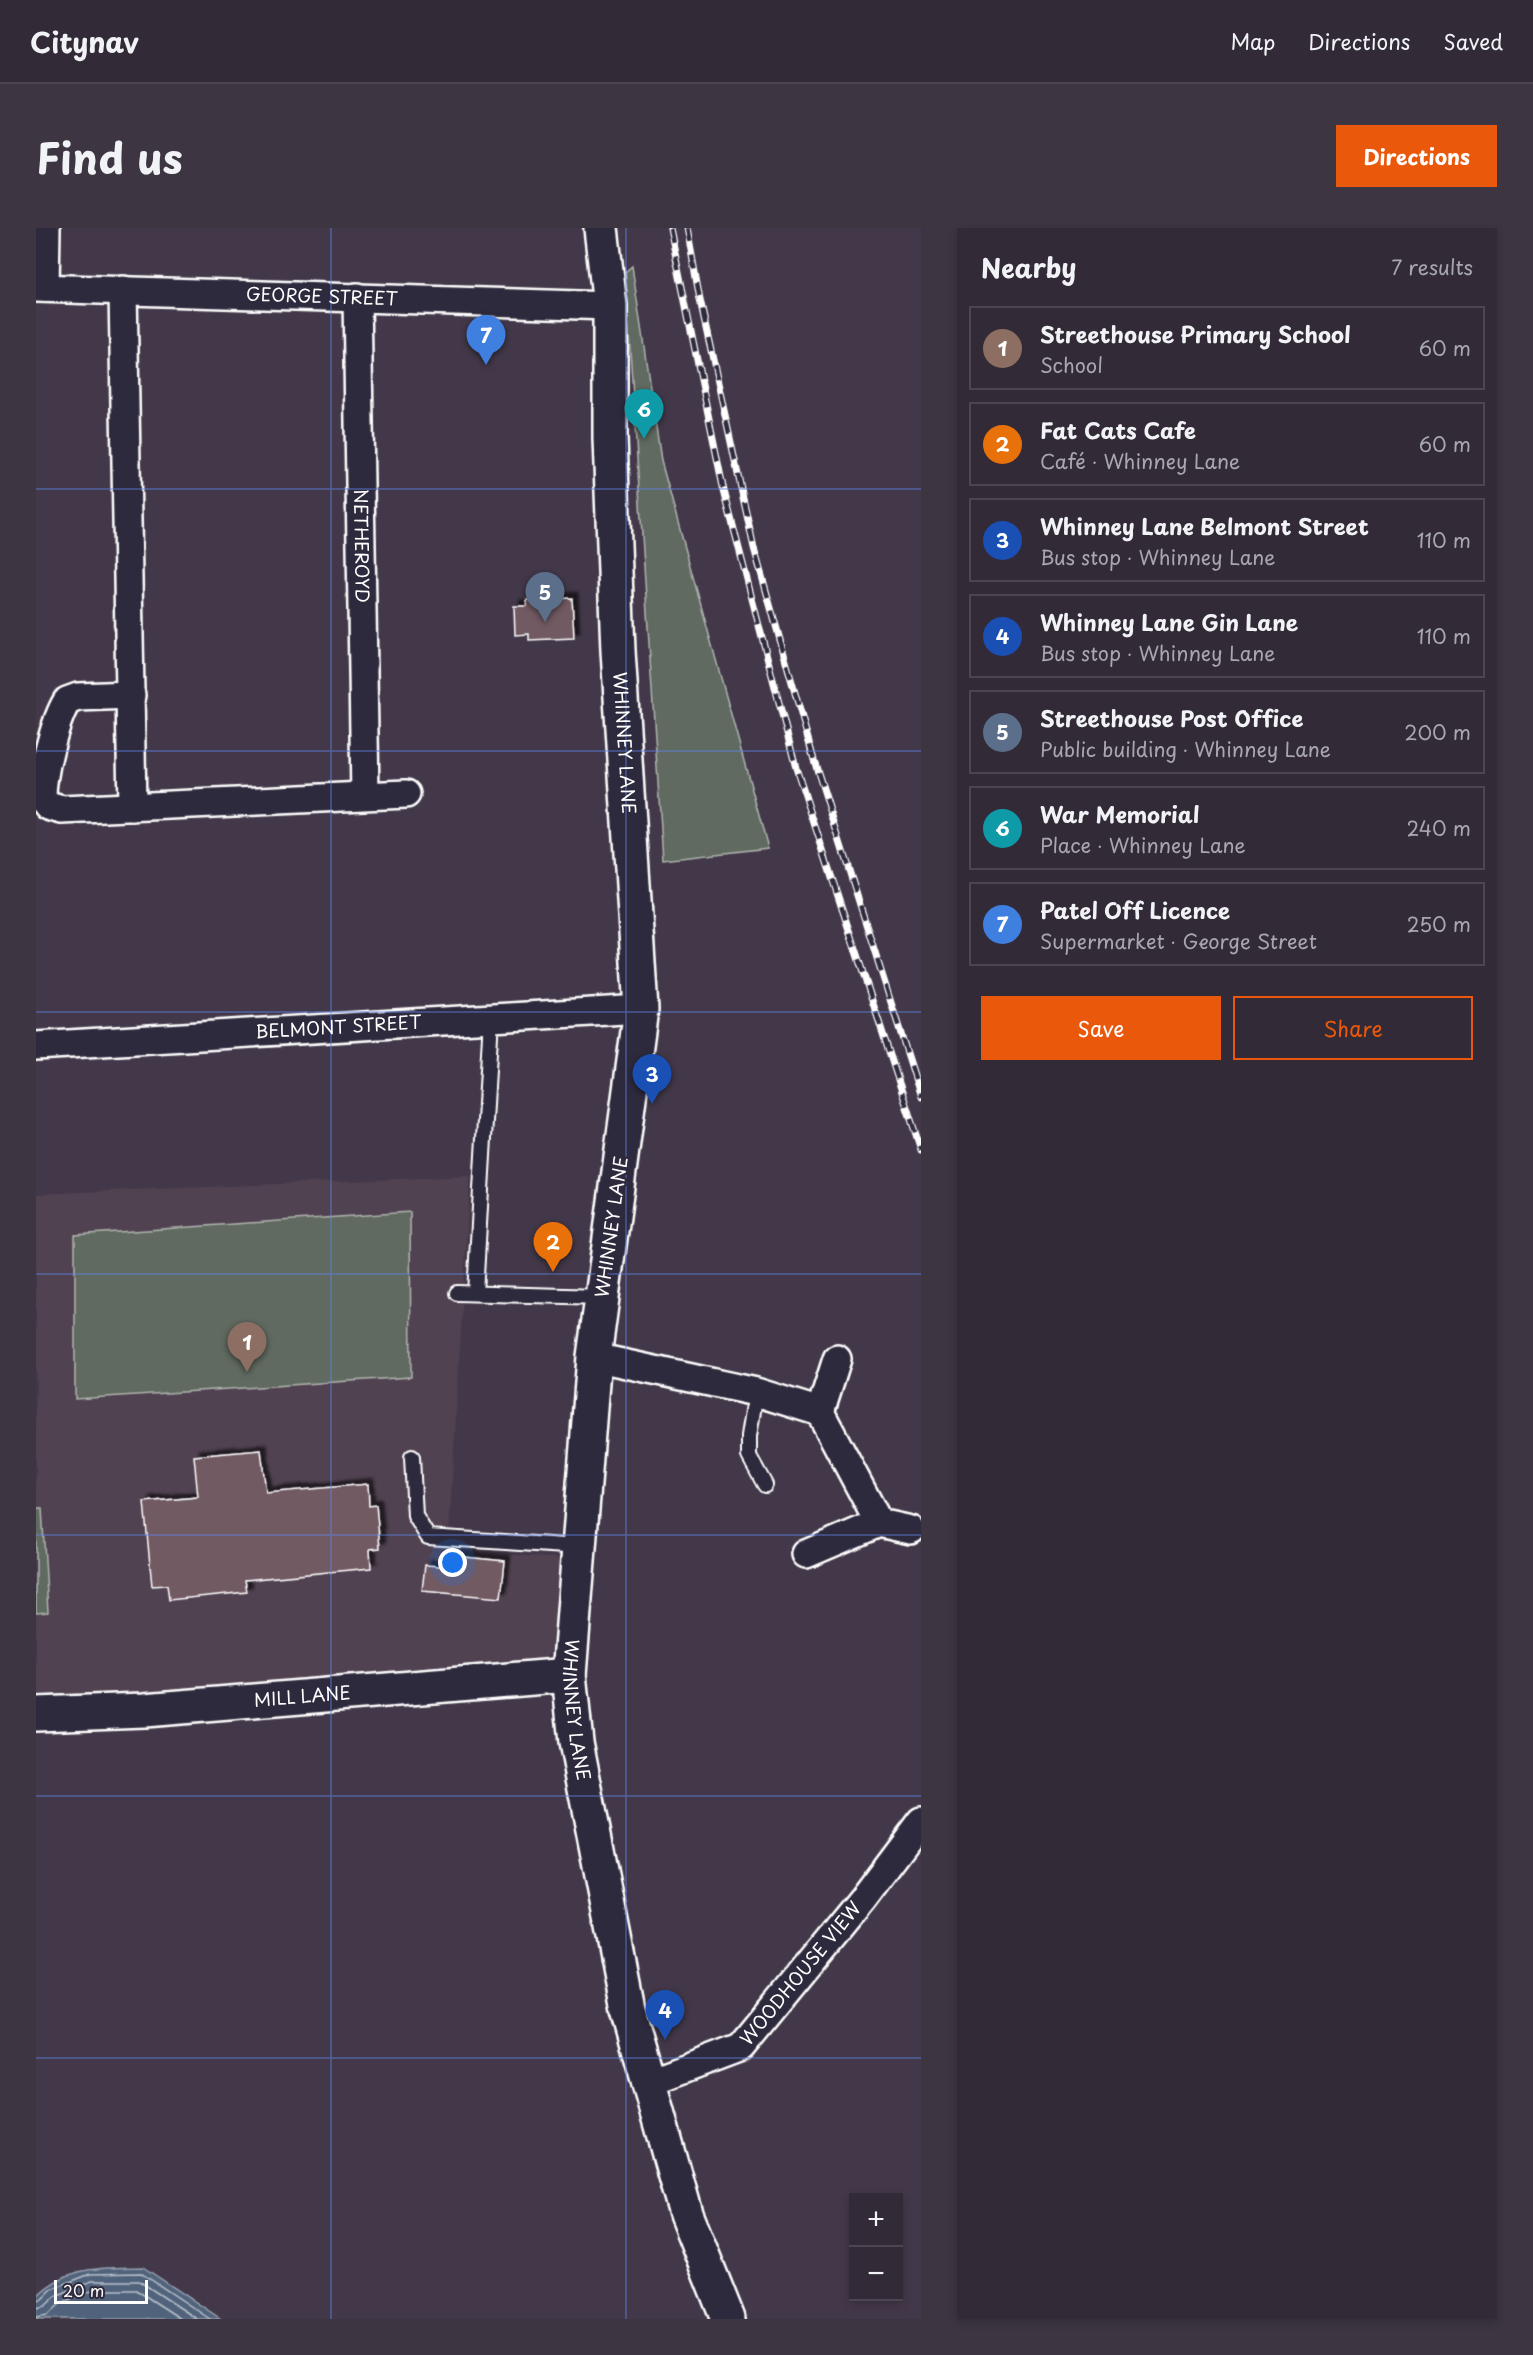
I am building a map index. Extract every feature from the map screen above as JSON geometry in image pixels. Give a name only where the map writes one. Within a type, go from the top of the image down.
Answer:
[{"type":"street","points":[[41,288],[46,228]]},
{"type":"street","name":"WHINNEY LANE","points":[[601,228],[610,306],[610,438],[618,651],[641,1009],[594,1357],[569,1675],[576,1742],[628,2009],[686,2214],[728,2319]]},
{"type":"street","name":"GEORGE STREET","points":[[41,288],[610,306]]},
{"type":"street","points":[[123,290],[132,807]]},
{"type":"street","name":"NETHEROYD","points":[[357,297],[365,795]]},
{"type":"street","points":[[131,695],[78,697],[67,701],[59,713],[42,786],[42,798],[48,806],[62,810],[406,794]]},
{"type":"street","name":"BELMONT STREET","points":[[36,1046],[641,1009]]},
{"type":"street","points":[[594,1357],[756,1392],[820,1412],[879,1523]]},
{"type":"street","points":[[820,1412],[837,1359]]},
{"type":"street","points":[[806,1554],[879,1523],[911,1530]]},
{"type":"street","name":"MILL LANE","points":[[36,1714],[144,1710],[569,1675]]},
{"type":"street","name":"WOODHOUSE VIEW","points":[[648,2082],[741,2047],[863,1898],[921,1821]]},
{"type":"lane","points":[[475,1293],[491,1018]]},
{"type":"lane","points":[[457,1293],[602,1297]]},
{"type":"lane","points":[[756,1392],[749,1436],[749,1456],[765,1485]]},
{"type":"lane","points":[[412,1457],[415,1516],[428,1537],[580,1547]]},
{"type":"shaded area","points":[[470,1176],[448,1550],[564,1559],[557,1642],[543,1662],[36,1703],[36,1194]]},
{"type":"green space","points":[[632,266],[661,461],[768,848],[663,860],[625,272]]},
{"type":"green space","points":[[410,1212],[411,1377],[75,1399],[75,1235]]},
{"type":"green space","points":[[36,1508],[42,1508],[48,1612],[36,1613]]},
{"type":"water","points":[[143,2267],[221,2319],[36,2319],[36,2297],[60,2279],[99,2268]]},
{"type":"building","points":[[572,598],[574,638],[529,640],[529,634],[515,635],[514,606],[527,606],[527,600]]},
{"type":"building","points":[[261,1450],[266,1493],[368,1484],[369,1506],[376,1505],[380,1548],[370,1549],[371,1568],[245,1580],[247,1592],[169,1600],[167,1585],[152,1586],[144,1502],[198,1497],[194,1456]]},
{"type":"building","points":[[453,1556],[505,1561],[501,1598],[422,1591],[425,1565],[452,1567]]},
{"type":"railway","points":[[670,228],[723,487],[796,768],[921,1150]]},
{"type":"railway","points":[[687,228],[700,300],[754,548],[814,760],[921,1097]]},
{"type":"place","name":"Patel Off Licence","points":[[486,365]]},
{"type":"place","name":"War Memorial","points":[[644,439]]},
{"type":"place","name":"Streethouse Post Office","points":[[545,622]]},
{"type":"place","name":"Whinney Lane Belmont Street","points":[[652,1104]]},
{"type":"place","name":"Fat Cats Cafe","points":[[553,1272]]},
{"type":"place","name":"Streethouse Primary School","points":[[247,1372]]},
{"type":"place","name":"Whinney Lane Gin Lane","points":[[665,2040]]}]
